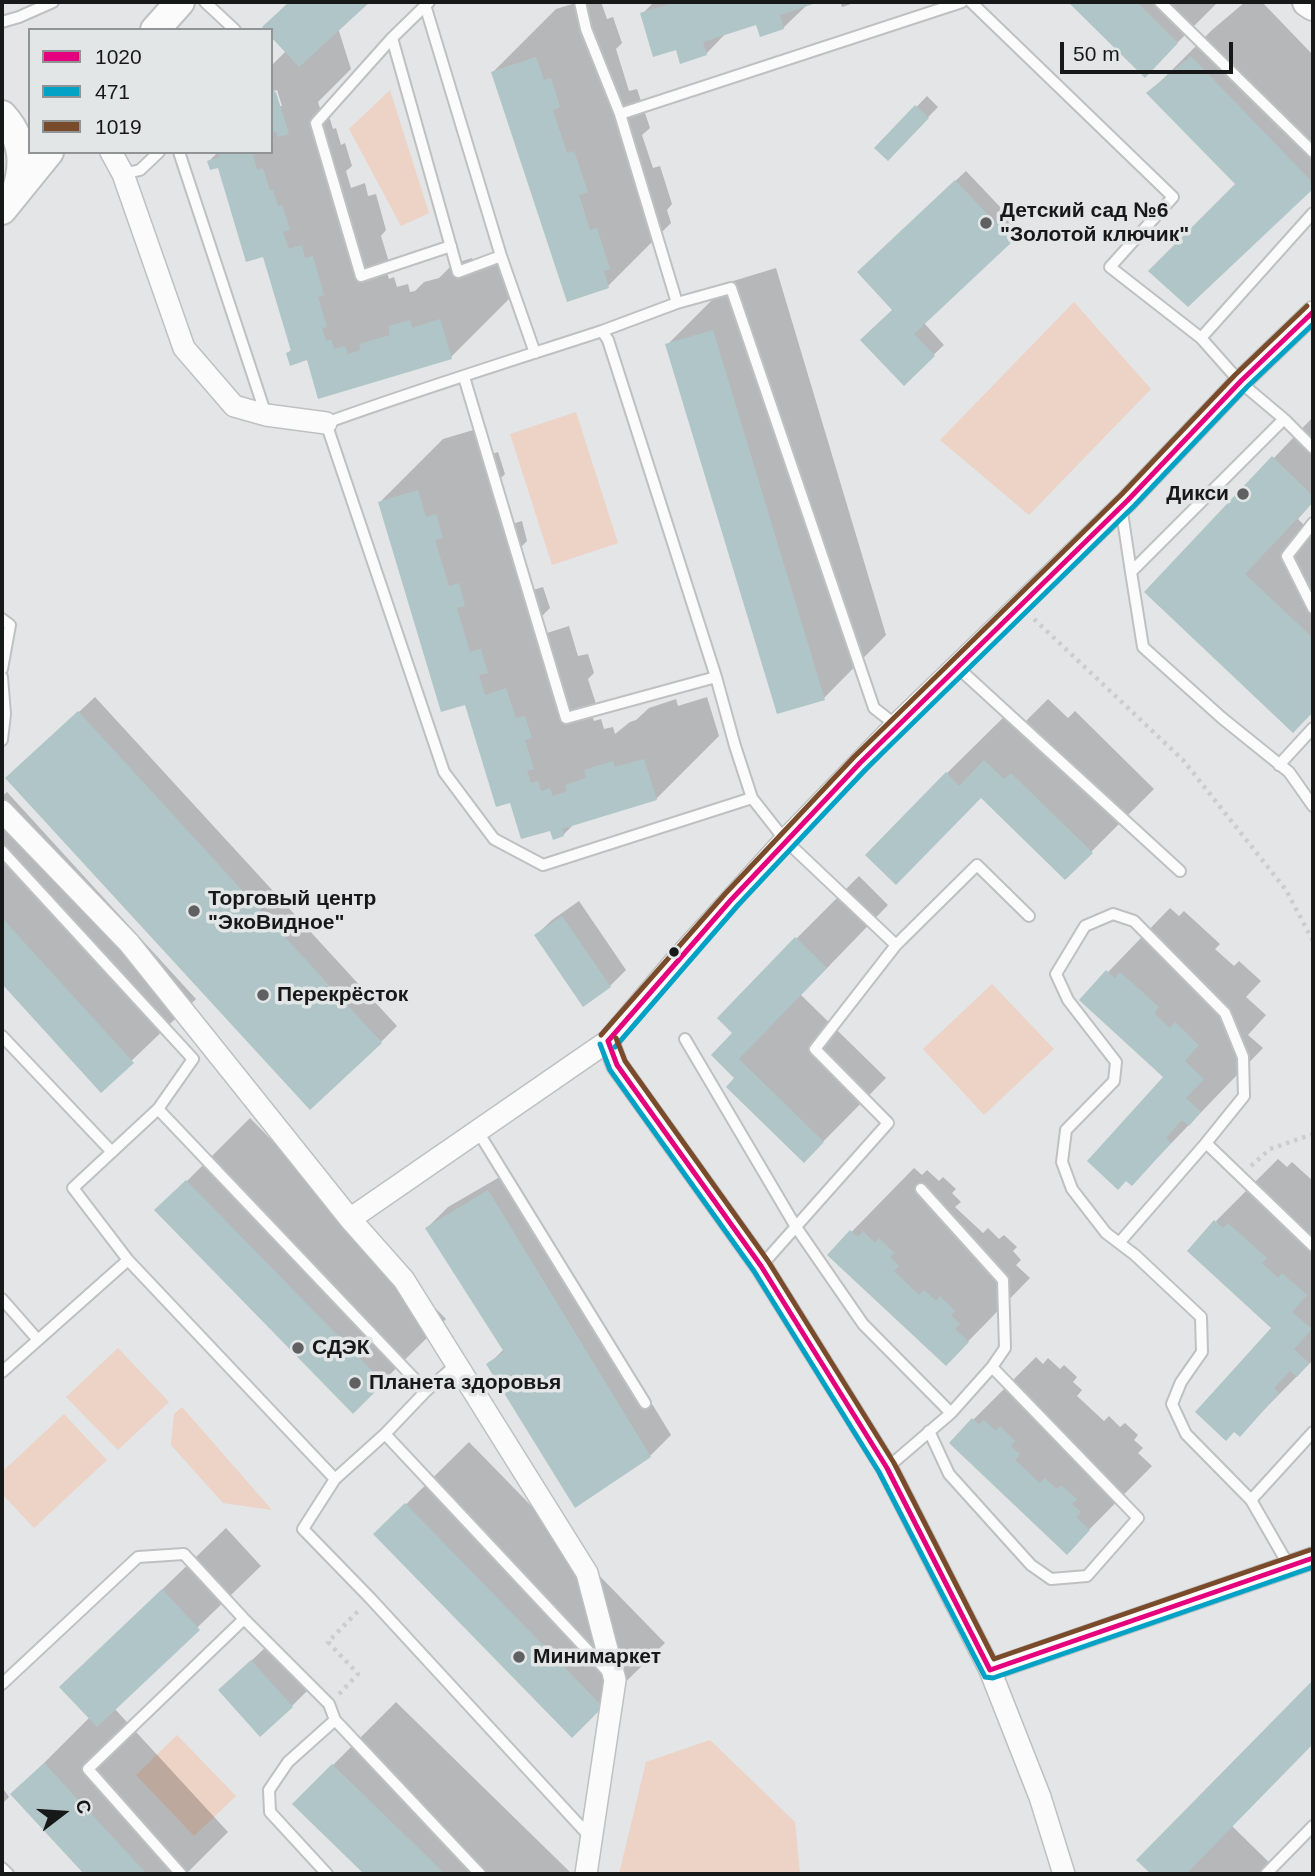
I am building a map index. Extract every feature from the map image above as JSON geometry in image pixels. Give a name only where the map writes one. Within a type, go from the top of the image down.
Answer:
[{"type":"street","points":[[157,28],[180,2]]},
{"type":"street","points":[[2,108],[28,115]]},
{"type":"street","points":[[2,115],[16,132],[22,152],[23,173],[9,201]]},
{"type":"street","points":[[9,201],[47,154]]},
{"type":"street","points":[[112,154],[123,174],[184,348],[234,406],[266,415],[326,423]]},
{"type":"street","points":[[350,1219],[608,1041],[679,957],[785,840],[897,724],[1121,506],[1240,382],[1313,312]]},
{"type":"street","points":[[2,811],[129,943],[350,1219],[404,1280],[587,1573],[615,1680],[586,1874]]},
{"type":"street","points":[[608,1041],[617,1065],[761,1266],[887,1468],[990,1670],[1040,1797],[1064,1874]]},
{"type":"street","points":[[990,1670],[1313,1558]]},
{"type":"lane","points":[[2,22],[53,2]]},
{"type":"lane","points":[[205,2],[233,28]]},
{"type":"lane","points":[[580,2],[586,29],[620,114],[677,303]]},
{"type":"lane","points":[[620,114],[962,2]]},
{"type":"lane","points":[[971,2],[1173,197],[1110,267],[1201,338],[1240,382],[1284,419],[1313,449]]},
{"type":"lane","points":[[1160,2],[1313,152]]},
{"type":"lane","points":[[451,246],[361,276],[316,122],[427,3],[501,256],[535,353]]},
{"type":"lane","points":[[392,38],[458,272],[501,256]]},
{"type":"lane","points":[[123,174],[140,170],[157,154]]},
{"type":"lane","points":[[180,154],[266,415]]},
{"type":"lane","points":[[1201,338],[1313,213]]},
{"type":"lane","points":[[752,798],[543,865],[494,839],[444,772],[326,423],[406,394],[602,331],[677,303],[731,289],[874,708],[897,724]]},
{"type":"lane","points":[[602,331],[608,340],[752,798],[785,840],[896,945]]},
{"type":"lane","points":[[464,377],[566,718],[716,677]]},
{"type":"lane","points":[[1131,572],[1284,419]]},
{"type":"lane","points":[[1121,506],[1143,647],[1222,718],[1289,772],[1313,806]]},
{"type":"lane","points":[[1313,523],[1287,556],[1313,608]]},
{"type":"lane","points":[[2,620],[10,625],[2,669]]},
{"type":"lane","points":[[956,666],[1180,871]]},
{"type":"lane","points":[[2,677],[5,714],[2,740]]},
{"type":"lane","points":[[1279,765],[1313,728]]},
{"type":"lane","points":[[2,851],[193,1059],[158,1109],[73,1188],[128,1260],[335,1479]]},
{"type":"lane","points":[[761,1266],[888,1123],[815,1049],[896,945],[977,865],[1029,916]]},
{"type":"lane","points":[[1119,1243],[1244,1096],[1243,1057],[1225,1013],[1134,921],[1113,914],[1085,926],[1056,974],[1068,1000],[1116,1062],[1114,1081],[1066,1130],[1062,1162],[1072,1189],[1106,1233],[1201,1317],[1202,1352],[1181,1382],[1172,1404],[1186,1433],[1251,1500],[1289,1566]]},
{"type":"lane","points":[[2,1036],[112,1152]]},
{"type":"lane","points":[[685,1039],[796,1227],[863,1324],[951,1413]]},
{"type":"lane","points":[[158,1109],[426,1391]]},
{"type":"lane","points":[[477,1130],[645,1403]]},
{"type":"lane","points":[[1206,1143],[1313,1246]]},
{"type":"lane","points":[[887,1468],[951,1413],[992,1367],[1005,1348],[1003,1280],[921,1189]]},
{"type":"lane","points":[[2,1373],[128,1260]]},
{"type":"lane","points":[[2,1299],[38,1340]]},
{"type":"lane","points":[[458,1363],[335,1479],[303,1529],[592,1839]]},
{"type":"lane","points":[[929,1431],[949,1474],[1031,1565],[1051,1579],[1087,1576],[1138,1518],[992,1367]]},
{"type":"lane","points":[[1251,1500],[1313,1432]]},
{"type":"lane","points":[[385,1434],[615,1680]]},
{"type":"lane","points":[[2,1684],[138,1557],[184,1554],[329,1704],[335,1720],[480,1874]]},
{"type":"lane","points":[[181,1874],[88,1769],[244,1619]]},
{"type":"lane","points":[[327,1874],[270,1812],[269,1790],[288,1762],[335,1720]]},
{"type":"lane","points":[[1266,1874],[1313,1826]]},
{"type":"lane","points":[[2,1868],[8,1874]]},
{"type":"path","points":[[1018,604],[1183,760],[1286,890],[1313,941]]},
{"type":"path","points":[[1240,1175],[1270,1149],[1313,1135]]},
{"type":"path","points":[[329,1704],[358,1674],[328,1642],[371,1599]]},
{"type":"shaded area","points":[[390,90],[429,213],[401,226],[349,129]]},
{"type":"shaded area","points":[[1074,302],[1151,389],[1029,515],[940,440]]},
{"type":"shaded area","points":[[576,412],[618,543],[552,565],[510,434]]},
{"type":"shaded area","points":[[992,984],[1054,1049],[984,1115],[923,1049]]},
{"type":"shaded area","points":[[118,1348],[169,1402],[118,1450],[66,1397]]},
{"type":"shaded area","points":[[182,1407],[272,1510],[223,1503],[171,1445],[174,1414]]},
{"type":"shaded area","points":[[64,1414],[107,1460],[34,1528],[2,1494],[2,1472]]},
{"type":"shaded area","points":[[177,1735],[236,1796],[194,1836],[136,1775]]},
{"type":"shaded area","points":[[710,1740],[795,1822],[800,1874],[619,1874],[646,1762]]},
{"type":"building","points":[[289,2],[370,2],[299,67],[273,39],[273,28],[262,27]]},
{"type":"building","points":[[675,2],[819,2],[780,15],[784,29],[760,37],[756,25],[703,42],[707,55],[680,64],[676,50],[653,57],[640,13]]},
{"type":"building","points":[[1068,2],[1137,2],[1178,43],[1145,78]]},
{"type":"building","points":[[1191,56],[1313,183],[1313,189],[1188,307],[1148,271],[1235,184],[1146,93]]},
{"type":"building","points":[[536,57],[544,80],[551,78],[560,107],[553,110],[567,153],[574,151],[588,192],[579,195],[590,230],[597,228],[610,269],[604,271],[609,288],[567,302],[491,72]]},
{"type":"building","points":[[276,92],[289,134],[278,137],[276,131],[273,132],[273,93]]},
{"type":"building","points":[[915,105],[929,118],[888,161],[874,148]]},
{"type":"building","points":[[219,154],[255,154],[253,155],[257,170],[263,168],[270,191],[273,190],[278,206],[282,205],[290,230],[283,232],[289,249],[302,245],[305,258],[313,256],[324,295],[318,297],[327,327],[322,328],[326,341],[331,339],[334,349],[345,346],[348,354],[361,350],[359,344],[390,335],[388,326],[410,320],[412,328],[440,319],[452,359],[318,399],[307,360],[290,366],[286,353],[291,351],[263,257],[246,262],[218,168],[210,170],[207,161],[220,157]]},
{"type":"building","points":[[955,180],[1013,241],[914,334],[935,356],[904,386],[860,340],[892,310],[857,272]]},
{"type":"building","points":[[713,330],[825,700],[777,714],[665,344]]},
{"type":"building","points":[[1272,456],[1313,496],[1313,502],[1245,574],[1313,638],[1313,712],[1293,733],[1144,592]]},
{"type":"building","points":[[418,490],[426,517],[436,514],[443,538],[435,540],[449,586],[459,583],[465,606],[457,608],[470,652],[481,649],[488,673],[479,675],[485,695],[506,688],[516,718],[525,716],[532,738],[525,740],[534,769],[527,771],[531,783],[538,781],[541,791],[550,788],[553,796],[567,791],[565,785],[586,778],[584,770],[613,761],[615,767],[644,759],[657,800],[562,829],[564,836],[553,840],[550,831],[521,839],[510,803],[496,807],[465,705],[441,712],[378,502]]},
{"type":"building","name":"Торговый центр \"ЭкоВидное\"","points":[[78,711],[382,1043],[310,1110],[5,778]]},
{"type":"building","points":[[984,760],[1004,779],[1011,773],[1093,853],[1065,880],[981,798],[896,885],[865,855],[946,772],[959,786]]},
{"type":"building","points":[[562,916],[611,987],[583,1007],[534,935]]},
{"type":"building","points":[[2,918],[134,1063],[101,1093],[2,984]]},
{"type":"building","points":[[795,937],[827,968],[739,1059],[824,1142],[804,1163],[726,1087],[734,1078],[711,1055],[732,1033],[717,1018]]},
{"type":"building","points":[[1106,970],[1115,978],[1120,972],[1159,1007],[1154,1013],[1170,1028],[1175,1022],[1199,1045],[1185,1061],[1204,1079],[1186,1098],[1201,1112],[1189,1126],[1182,1120],[1166,1138],[1171,1143],[1132,1186],[1126,1181],[1118,1190],[1087,1161],[1163,1077],[1079,1000]]},
{"type":"building","points":[[186,1180],[384,1383],[353,1414],[154,1210]]},
{"type":"building","points":[[488,1190],[651,1457],[575,1508],[486,1364],[504,1352],[425,1228]]},
{"type":"building","points":[[1214,1220],[1223,1228],[1228,1223],[1267,1258],[1262,1263],[1278,1278],[1282,1273],[1307,1295],[1292,1312],[1312,1329],[1294,1349],[1309,1363],[1297,1377],[1290,1371],[1274,1388],[1279,1393],[1240,1437],[1234,1432],[1226,1441],[1195,1412],[1271,1328],[1187,1251]]},
{"type":"building","points":[[850,1230],[858,1237],[863,1231],[875,1243],[879,1238],[894,1253],[890,1257],[899,1266],[894,1271],[919,1295],[924,1290],[936,1301],[940,1296],[955,1311],[951,1315],[960,1324],[955,1329],[969,1342],[946,1366],[827,1255]]},
{"type":"building","points":[[972,1418],[979,1425],[984,1420],[996,1431],[1000,1426],[1015,1441],[1011,1446],[1020,1454],[1015,1460],[1040,1483],[1045,1478],[1057,1489],[1061,1485],[1077,1499],[1072,1504],[1081,1512],[1076,1517],[1090,1530],[1067,1555],[949,1443]]},
{"type":"building","points":[[405,1503],[603,1707],[572,1738],[373,1534]]},
{"type":"building","points":[[162,1589],[200,1630],[97,1727],[59,1687]]},
{"type":"building","points":[[251,1660],[293,1707],[260,1737],[218,1690]]},
{"type":"building","points":[[1313,1680],[1313,1744],[1186,1874],[1151,1874],[1136,1860]]},
{"type":"building","points":[[44,1763],[147,1874],[84,1874],[10,1794]]},
{"type":"building","points":[[332,1764],[445,1874],[364,1874],[292,1804]]},
{"type":"transit line","name":"1019","points":[[601,1035],[725,894],[854,757],[1122,494],[1235,375],[1307,306]]},
{"type":"transit line","name":"1020","points":[[608,1041],[731,900],[860,763],[1128,500],[1241,381],[1313,312]]},
{"type":"transit line","name":"471","points":[[615,1047],[738,905],[866,769],[1134,506],[1247,387],[1313,324]]},
{"type":"transit line","name":"1019","points":[[616,1038],[625,1061],[768,1261],[894,1463],[994,1659],[1310,1550]]},
{"type":"transit line","name":"1020","points":[[608,1041],[617,1065],[761,1266],[887,1468],[990,1670],[1313,1558]]},
{"type":"transit line","name":"471","points":[[600,1044],[610,1070],[754,1271],[879,1472],[985,1677],[993,1678],[1313,1567]]},
{"type":"place","name":"Детский сад №6 \"Золотой ключик\"","points":[[986,223]]},
{"type":"place","name":"Дикси","points":[[1243,494]]},
{"type":"place","name":"Торговый центр \"ЭкоВидное\"","points":[[194,911]]},
{"type":"place","name":"Перекрёсток","points":[[263,995]]},
{"type":"place","name":"СДЭК","points":[[298,1348]]},
{"type":"place","name":"Планета здоровья","points":[[355,1383]]},
{"type":"place","name":"Минимаркет","points":[[519,1657]]}]
